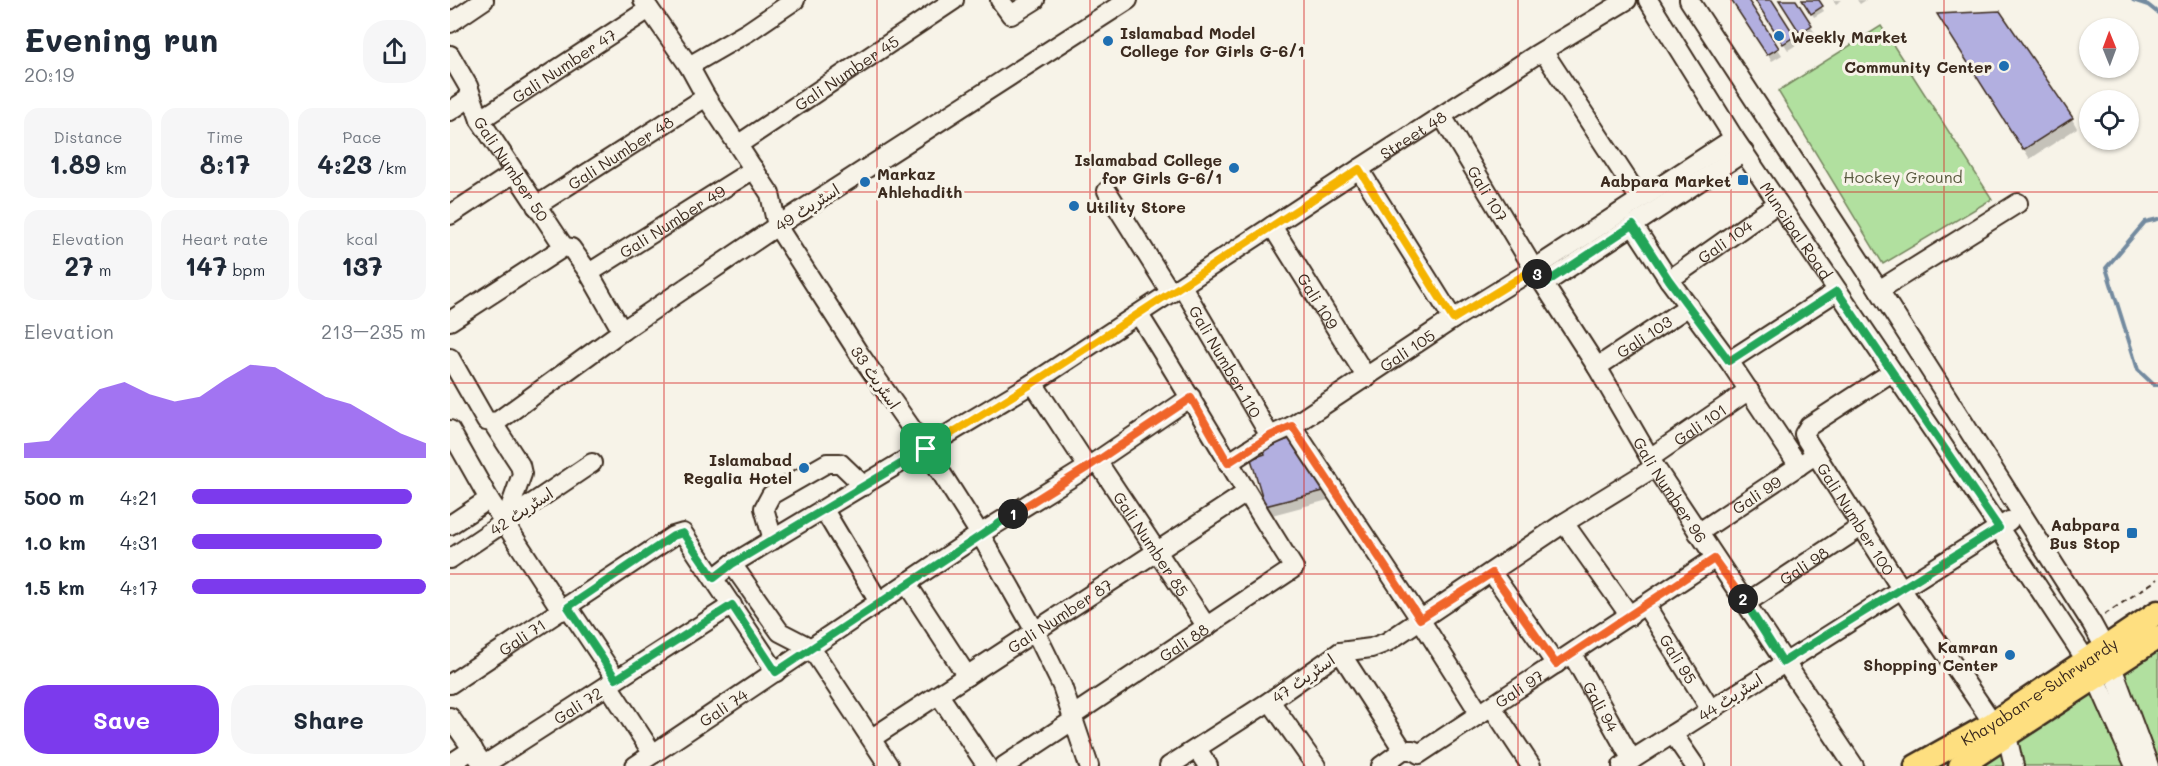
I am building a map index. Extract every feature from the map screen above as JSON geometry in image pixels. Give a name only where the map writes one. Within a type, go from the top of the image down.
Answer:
[{"type":"main road","name":"Khayaban-e-Suhrwardy","points":[[1960,766],[2000,729],[2100,663],[2158,612]]},
{"type":"main road","name":"Khayaban-e-Suhrwardy","points":[[2100,663],[2158,637]]},
{"type":"main road","name":"Khayaban-e-Suhrwardy","points":[[1916,766],[2000,729]]},
{"type":"street","points":[[450,22],[484,0]]},
{"type":"street","points":[[689,66],[748,32],[795,0]]},
{"type":"street","name":"Gali Number 45","points":[[739,144],[954,0]]},
{"type":"street","points":[[1000,0],[1011,15],[1035,0]]},
{"type":"street","name":"اسٹریٹ 49","points":[[492,423],[777,226],[1128,0]]},
{"type":"street","name":"Street 48","points":[[714,578],[732,564],[1033,383],[1359,169],[1627,0]]},
{"type":"street","name":"Muncipal Road","points":[[1648,0],[1739,145],[1892,372],[1999,528],[2100,663],[2150,766]]},
{"type":"street","name":"Muncipal Road","points":[[1689,0],[1879,290],[2092,624],[2100,663],[2134,766]]},
{"type":"street","name":"اسٹریٹ 33","points":[[646,5],[689,66],[706,97],[770,194],[777,226],[980,534],[1035,632],[1062,686],[1089,766]]},
{"type":"street","name":"Gali Number 47","points":[[480,120],[646,5]]},
{"type":"street","points":[[1543,51],[1640,200]]},
{"type":"street","name":"Gali Number 50","points":[[450,56],[468,86],[480,120],[536,206],[589,273],[622,331]]},
{"type":"street","points":[[450,111],[471,97]]},
{"type":"street","name":"Gali Number 48","points":[[536,206],[706,97]]},
{"type":"street","name":"Gali 107","points":[[1442,116],[1539,277]]},
{"type":"street","points":[[1539,277],[1633,225],[1739,145]]},
{"type":"street","name":"Gali 105","points":[[1228,463],[1270,436],[1292,426],[1453,319],[1539,277],[1640,200],[1739,145]]},
{"type":"street","name":"Gali Number 49","points":[[589,273],[754,169]]},
{"type":"street","points":[[1359,169],[1453,319]]},
{"type":"street","points":[[450,215],[514,173]]},
{"type":"street","name":"Gali Number 110","points":[[1107,191],[1176,290],[1270,436]]},
{"type":"street","name":"Gali 104","points":[[1669,280],[1778,202]]},
{"type":"street","points":[[1879,290],[2018,203]]},
{"type":"street","name":"Gali Number 100","points":[[1633,225],[1800,466]]},
{"type":"street","name":"Gali 109","points":[[1272,226],[1366,378]]},
{"type":"street","points":[[450,321],[568,247]]},
{"type":"street","name":"Gali Number 96","points":[[1539,277],[1597,367],[1652,463],[1854,766]]},
{"type":"street","points":[[1729,361],[1837,291]]},
{"type":"street","name":"Gali 103","points":[[1597,367],[1689,306]]},
{"type":"street","points":[[1139,315],[1191,398],[1246,493]]},
{"type":"street","points":[[450,358],[486,421],[492,423],[520,465],[522,474],[505,522]]},
{"type":"street","name":"Gali Number 100","points":[[1892,372],[1809,426],[1804,434],[1815,455],[1902,590],[2000,729]]},
{"type":"street","name":"Gali Number 85","points":[[1033,383],[1156,552],[1207,627]]},
{"type":"street","name":"Gali 101","points":[[1652,463],[1749,390]]},
{"type":"street","name":"Gali 74","points":[[635,766],[980,534],[1092,464],[1191,398]]},
{"type":"street","points":[[1292,426],[1420,619],[1486,710],[1531,766]]},
{"type":"street","points":[[450,430],[489,499],[612,682],[653,754]]},
{"type":"street","name":"Gali 99","points":[[1698,533],[1815,455]]},
{"type":"street","points":[[773,540],[764,508],[771,495],[827,463],[840,462],[864,486]]},
{"type":"street","name":"اسٹریٹ 42","points":[[450,559],[592,463]]},
{"type":"street","name":"اسٹریٹ 47","points":[[1169,766],[1270,701],[1340,652],[1371,648],[1387,642],[1652,463]]},
{"type":"street","name":"Gali Number 87","points":[[872,738],[1246,493]]},
{"type":"street","name":"Gali 88","points":[[1004,766],[1294,568],[1246,493]]},
{"type":"street","points":[[450,525],[489,499]]},
{"type":"street","points":[[824,510],[879,602]]},
{"type":"street","name":"اسٹریٹ 44","points":[[1627,763],[2021,513]]},
{"type":"street","points":[[1564,523],[1630,616]]},
{"type":"street","name":"Gali 98","points":[[1746,603],[1861,527]]},
{"type":"street","name":"Gali 71","points":[[450,684],[673,536],[683,533],[714,578]]},
{"type":"street","name":"Gali 97","points":[[1381,766],[1416,757],[1714,559]]},
{"type":"street","points":[[732,564],[780,632],[811,648],[889,766]]},
{"type":"street","points":[[1492,573],[1556,664]]},
{"type":"street","points":[[714,578],[776,672]]},
{"type":"street","points":[[907,584],[967,676]]},
{"type":"street","name":"Gali 72","points":[[484,765],[732,605]]},
{"type":"street","name":"Gali 95","points":[[1646,606],[1711,710]]},
{"type":"street","points":[[1340,652],[1416,757]]},
{"type":"street","name":"Gali 94","points":[[1572,654],[1627,763]]},
{"type":"street","points":[[939,694],[987,766]]},
{"type":"street","points":[[1270,701],[1316,766]]},
{"type":"street","points":[[450,717],[484,765]]},
{"type":"street","points":[[2000,729],[2014,766]]},
{"type":"street","points":[[1673,734],[1695,766]]},
{"type":"street","points":[[450,764],[473,749]]},
{"type":"street","points":[[1197,749],[1208,766]]},
{"type":"path","points":[[2092,624],[2158,579]]},
{"type":"green space","name":"Hockey Ground","points":[[1881,26],[1992,199],[1883,264],[1778,91]]},
{"type":"green space","points":[[2158,648],[2158,766],[1977,766]]},
{"type":"building","points":[[1731,0],[1748,0],[1779,48],[1767,55]]},
{"type":"building","points":[[1755,0],[1772,0],[1795,36],[1783,44]]},
{"type":"building","points":[[1779,0],[1796,0],[1812,25],[1800,33]]},
{"type":"building","points":[[1802,0],[1819,0],[1823,6],[1811,14]]},
{"type":"building","name":"Community Center","points":[[2000,11],[2073,118],[2023,150],[1937,14]]},
{"type":"building","points":[[1296,437],[1325,487],[1323,491],[1265,506],[1251,459],[1265,454],[1263,447]]},
{"type":"waterway","points":[[2133,0],[2148,5],[2158,13]]},
{"type":"waterway","points":[[2158,219],[2145,222],[2106,268],[2138,370],[2154,385],[2158,385]]},
{"type":"place","name":"Weekly Market","points":[[1779,36]]},
{"type":"place","name":"Islamabad Model College for Girls G-6/1","points":[[1108,41]]},
{"type":"place","name":"Community Center","points":[[2004,66]]},
{"type":"place","name":"Islamabad College for Girls G-6/1","points":[[1234,168]]},
{"type":"place","name":"Aabpara Market","points":[[1743,180]]},
{"type":"place","name":"Markaz Ahlehadith","points":[[865,182]]},
{"type":"place","name":"Utility Store","points":[[1074,206]]},
{"type":"place","name":"Islamabad Regalia Hotel","points":[[804,468]]},
{"type":"place","name":"Aabpara Bus Stop","points":[[2132,533]]},
{"type":"place","name":"Kamran Shopping Center","points":[[2010,655]]},
{"type":"route","points":[[1359,169],[1453,319],[1534,269],[1544,284],[1633,225],[1669,280],[1729,361],[1837,291],[1999,528],[1783,662],[1746,603],[1714,559],[1556,664],[1492,573],[1420,619],[1292,426],[1270,436],[1228,463],[1191,398],[1088,467],[980,534],[776,672],[732,605],[616,679],[568,607],[673,536],[683,533],[714,578],[732,564],[926,449],[1139,315],[1359,169]]}]
